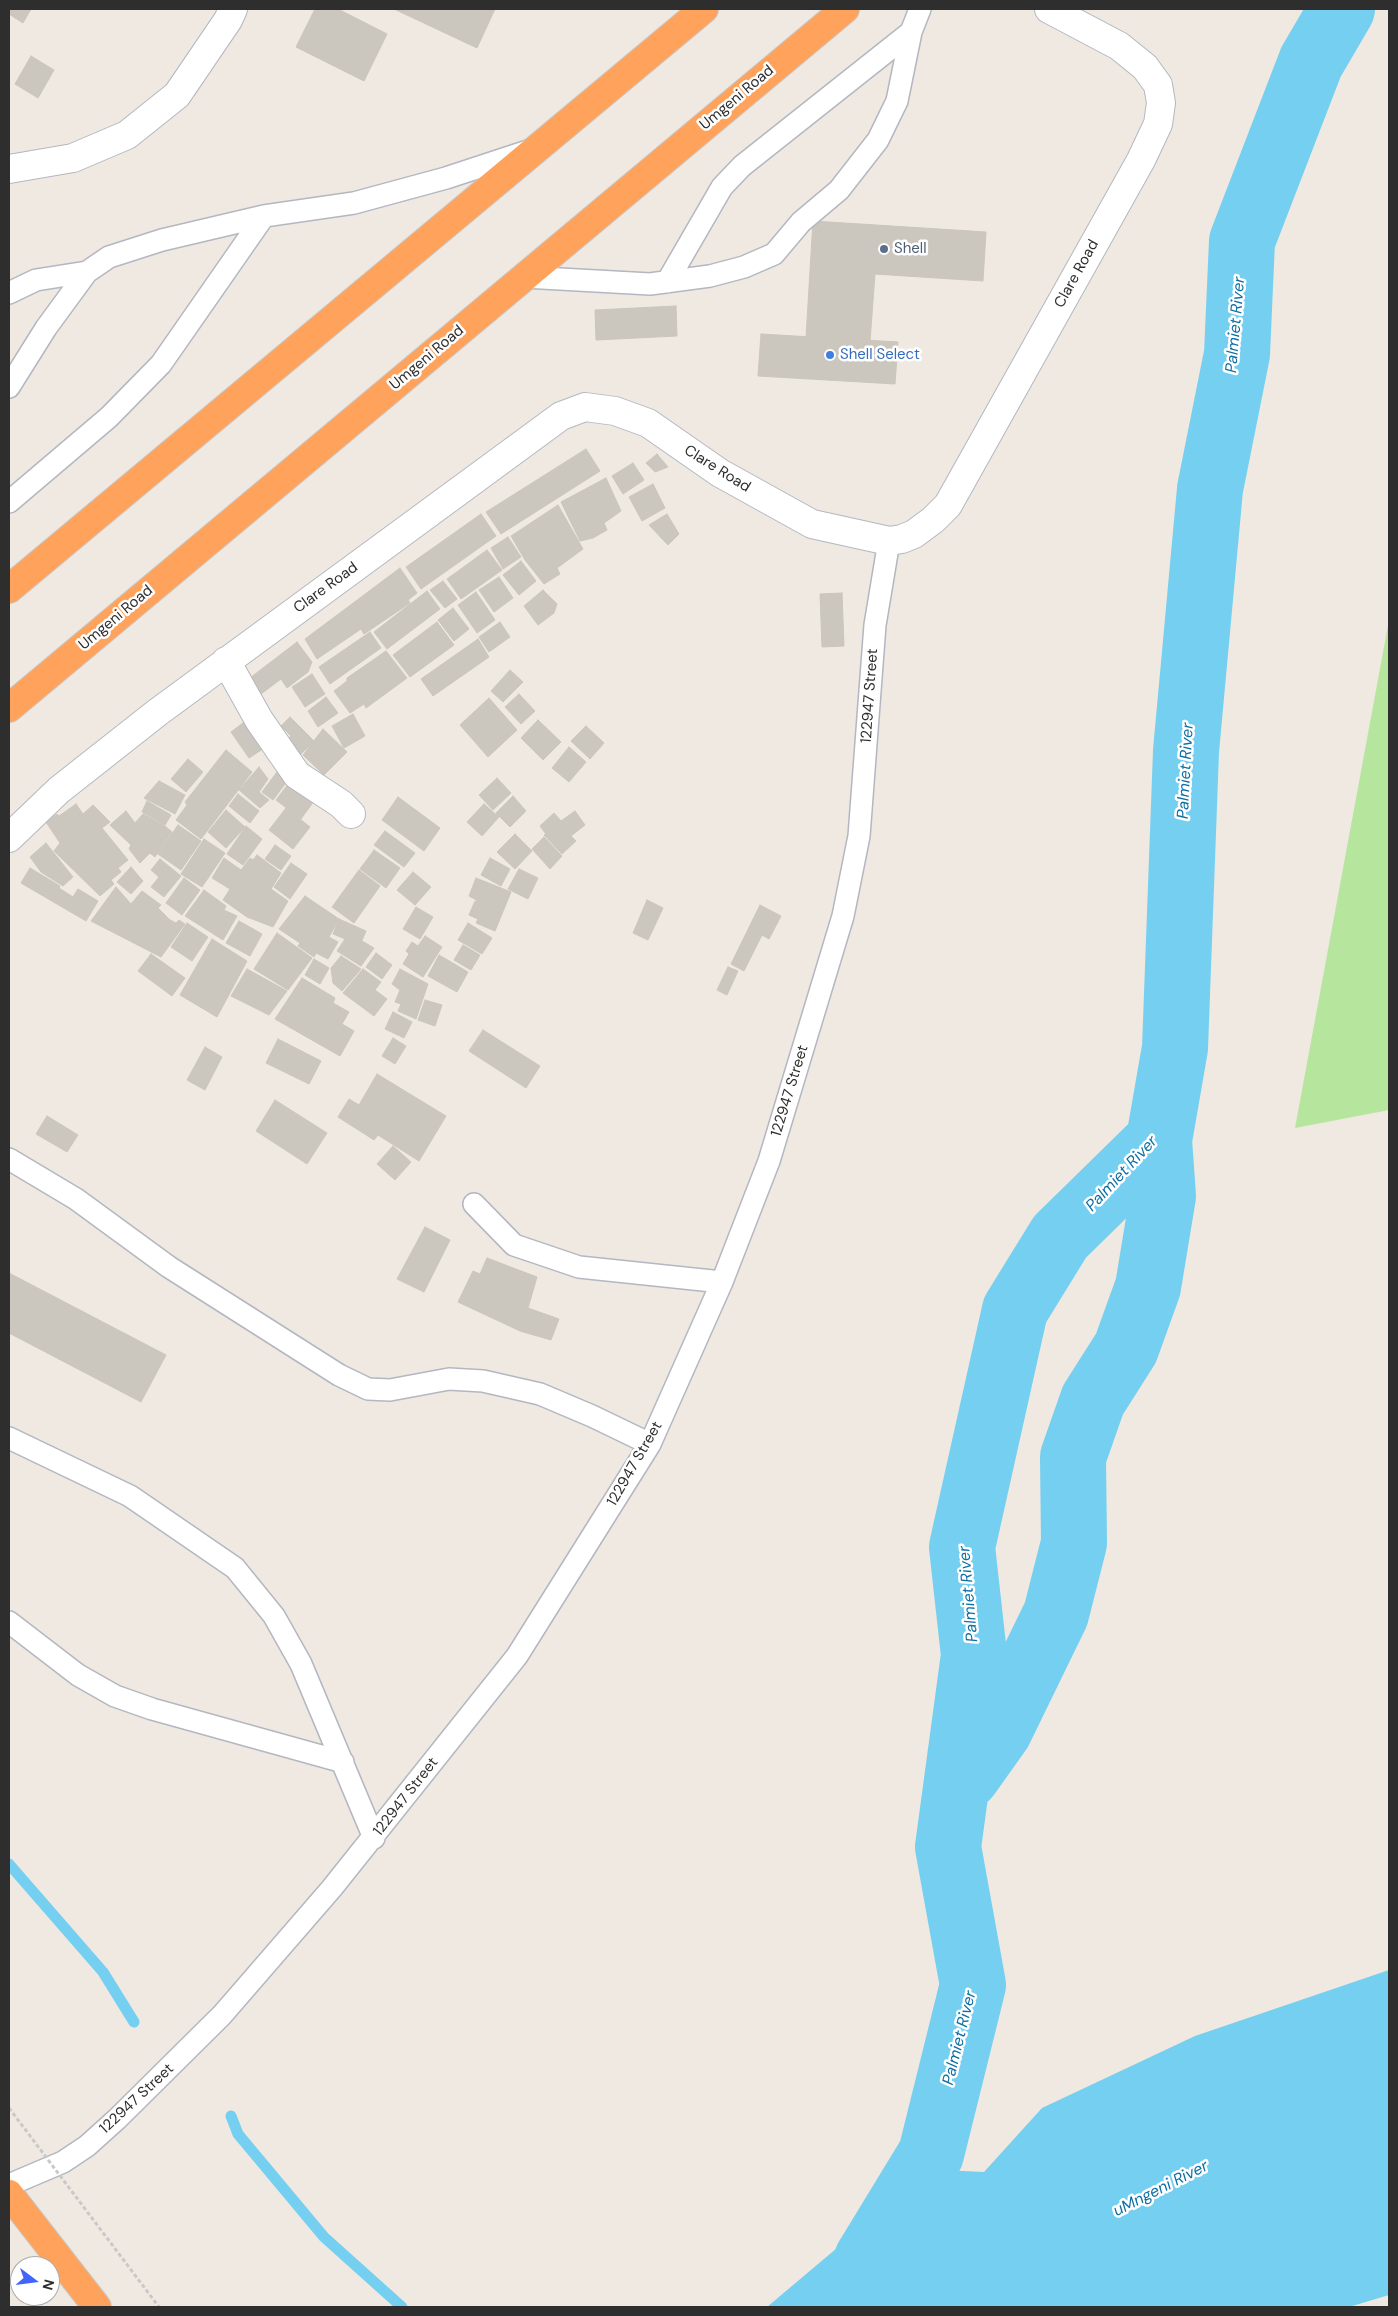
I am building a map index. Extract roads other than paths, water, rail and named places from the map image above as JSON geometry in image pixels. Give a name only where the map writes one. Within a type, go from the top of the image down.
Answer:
[{"type":"highway","points":[[9,589],[704,9]]},
{"type":"highway","name":"Umgeni Road","points":[[9,708],[845,9]]},
{"type":"highway","points":[[9,718],[76,651]]},
{"type":"highway","points":[[9,2194],[97,2307]]},
{"type":"street","points":[[9,169],[73,158],[127,135],[176,95],[228,20],[233,9]]},
{"type":"street","name":"Clare Road","points":[[9,838],[59,790],[226,661],[561,416],[585,406],[615,411],[648,423],[720,473],[812,524],[889,540],[902,539],[914,534],[933,520],[948,505],[1141,160],[1158,124],[1161,103],[1158,86],[1145,67],[1119,46],[1049,9]]},
{"type":"street","points":[[226,661],[259,720],[297,775],[341,804],[351,814]]},
{"type":"lane","points":[[524,277],[641,284],[667,282],[710,276],[744,267],[774,254],[801,222],[839,190],[878,140],[897,101],[911,32],[920,9]]},
{"type":"lane","points":[[667,282],[722,188],[742,166],[911,32]]},
{"type":"lane","points":[[9,387],[46,328],[87,272],[109,257],[162,240],[264,216],[354,203],[446,178],[538,148]]},
{"type":"lane","points":[[9,502],[109,417],[161,364],[264,216]]},
{"type":"lane","points":[[9,293],[36,280],[87,272]]},
{"type":"lane","name":"122947 Street","points":[[9,2185],[62,2162],[86,2146],[166,2073],[222,2015],[374,1838],[517,1656],[650,1444],[722,1282],[769,1162],[843,916],[859,836],[875,625],[889,540]]},
{"type":"lane","points":[[9,1159],[76,1199],[169,1267],[338,1376],[368,1389],[390,1390],[449,1379],[484,1381],[540,1394],[650,1444]]},
{"type":"lane","points":[[474,1204],[514,1245],[579,1267],[722,1282]]},
{"type":"lane","points":[[9,1438],[130,1496],[235,1568],[274,1616],[301,1664],[374,1838]]},
{"type":"lane","points":[[9,1622],[78,1675],[115,1696],[152,1709],[343,1762]]},
{"type":"water","name":"uMngeni River","points":[[1389,1970],[1389,2295],[1349,2307],[767,2307],[856,2232],[942,2170],[984,2172],[1042,2108],[1195,2036]]},
{"type":"waterway","name":"Palmiet River","points":[[855,2307],[867,2259],[931,2154],[973,1985],[948,1847],[974,1655],[962,1547],[1015,1310],[1060,1237],[1159,1140],[1175,1048],[1186,751],[1210,489],[1237,354],[1242,241],[1311,62],[1342,9]]},
{"type":"waterway","points":[[967,1776],[999,1731],[1056,1614],[1074,1543],[1073,1457],[1093,1400],[1126,1348],[1148,1287],[1163,1196],[1159,1140]]},
{"type":"waterway","points":[[9,1864],[103,1972],[134,2022]]},
{"type":"waterway","points":[[231,2116],[238,2134],[324,2237],[402,2307]]},
{"type":"place","name":"Shell","points":[[884,249]]},
{"type":"place","name":"Shell Select","points":[[830,355]]}]
